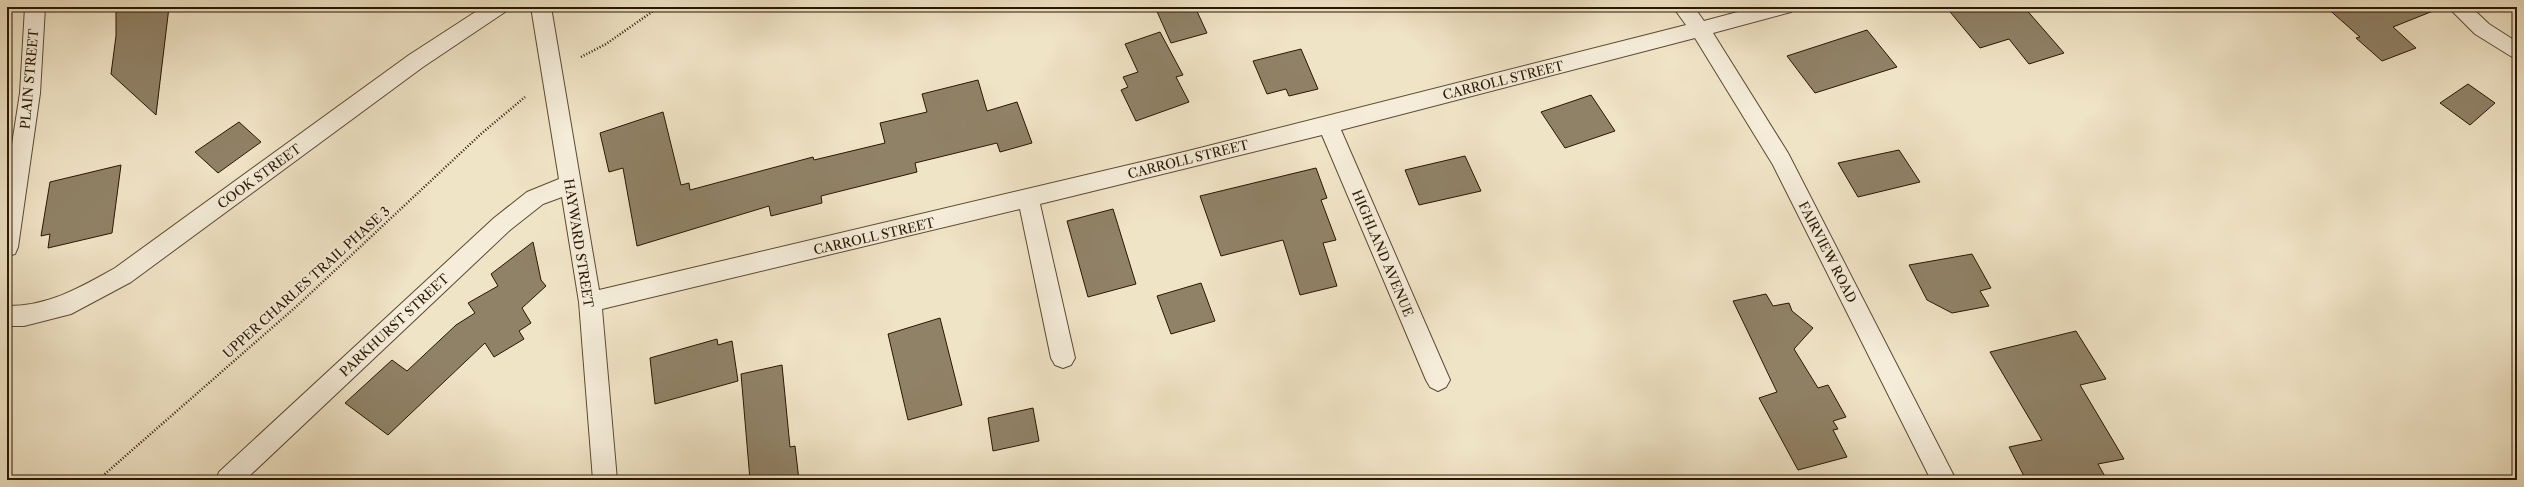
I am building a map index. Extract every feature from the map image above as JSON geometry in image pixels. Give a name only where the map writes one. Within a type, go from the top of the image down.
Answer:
[{"type":"street","name":"PLAIN STREET","points":[[7,247],[30,93],[35,7]]},
{"type":"street","name":"COOK STREET","points":[[7,316],[24,316],[71,304],[123,275],[410,66],[498,7]]},
{"type":"street","name":"HAYWARD STREET","points":[[541,7],[590,302],[605,480]]},
{"type":"street","name":"FAIRVIEW ROAD","points":[[1683,7],[1700,30],[1781,160],[1944,480]]},
{"type":"street","name":"CARROLL STREET","points":[[590,302],[1328,125],[1700,30],[1784,7]]},
{"type":"street","points":[[2458,7],[2482,29],[2517,52]]},
{"type":"street","name":"HIGHLAND AVENUE","points":[[1328,125],[1438,380]]},
{"type":"street","name":"PARKHURST STREET","points":[[228,480],[512,216],[535,198],[570,184]]},
{"type":"street","points":[[1028,198],[1063,358]]},
{"type":"path","points":[[576,58],[606,44],[659,7]]},
{"type":"path","name":"UPPER CHARLES TRAIL PHASE 3","points":[[98,480],[298,305],[482,133],[526,96]]},
{"type":"building","points":[[116,7],[169,7],[156,115],[111,74],[116,36]]},
{"type":"building","points":[[1155,7],[1195,7],[1207,33],[1171,43]]},
{"type":"building","points":[[1946,7],[2024,7],[2064,53],[2029,64],[2009,39],[1980,48]]},
{"type":"building","points":[[2326,7],[2438,7],[2438,9],[2393,27],[2416,48],[2382,61],[2356,38],[2360,37]]},
{"type":"building","points":[[1867,30],[1897,67],[1815,93],[1787,56]]},
{"type":"building","points":[[1160,32],[1183,75],[1176,77],[1189,102],[1136,121],[1121,90],[1128,87],[1123,77],[1138,72],[1125,44]]},
{"type":"building","points":[[1301,49],[1318,89],[1289,96],[1286,89],[1267,94],[1253,61]]},
{"type":"building","points":[[978,80],[987,111],[1017,102],[1032,143],[1000,152],[997,143],[915,163],[917,172],[821,196],[822,203],[771,216],[769,206],[637,246],[623,168],[609,172],[600,133],[663,112],[681,185],[689,183],[690,190],[813,157],[814,160],[885,143],[880,123],[927,112],[922,94]]},
{"type":"building","points":[[2468,84],[2495,103],[2470,125],[2440,103]]},
{"type":"building","points":[[1591,95],[1615,131],[1565,148],[1541,112]]},
{"type":"building","points":[[239,122],[261,142],[218,173],[195,152]]},
{"type":"building","points":[[1899,150],[1920,182],[1858,197],[1838,163]]},
{"type":"building","points":[[1465,156],[1481,191],[1419,205],[1405,170]]},
{"type":"building","points":[[121,165],[112,233],[48,248],[50,234],[41,236],[50,182]]},
{"type":"building","points":[[1316,168],[1327,198],[1321,200],[1336,240],[1323,243],[1337,286],[1300,295],[1283,240],[1221,256],[1200,196]]},
{"type":"building","points":[[1113,209],[1136,284],[1088,297],[1067,221]]},
{"type":"building","points":[[533,242],[541,280],[546,286],[522,308],[531,323],[519,331],[524,339],[494,357],[485,343],[388,435],[345,403],[392,360],[407,371],[456,325],[475,313],[468,303],[498,286],[491,274]]},
{"type":"building","points":[[1972,254],[1991,288],[1980,291],[1989,306],[1952,313],[1927,300],[1909,265]]},
{"type":"building","points":[[1201,283],[1215,321],[1171,334],[1157,296]]},
{"type":"building","points":[[1766,294],[1773,306],[1789,303],[1792,311],[1813,328],[1794,349],[1818,388],[1828,385],[1846,417],[1833,421],[1838,429],[1833,430],[1847,457],[1798,470],[1759,398],[1777,392],[1733,301]]},
{"type":"building","points":[[940,318],[962,405],[908,420],[888,334]]},
{"type":"building","points":[[2076,331],[2106,379],[2080,385],[2124,459],[2098,464],[2107,480],[2026,480],[2009,447],[2042,440],[1990,352]]},
{"type":"building","points":[[717,339],[718,345],[732,341],[738,381],[655,404],[650,358]]},
{"type":"building","points":[[782,365],[790,447],[795,446],[799,480],[750,480],[741,374]]},
{"type":"building","points":[[1033,408],[1039,441],[993,451],[988,418]]}]
